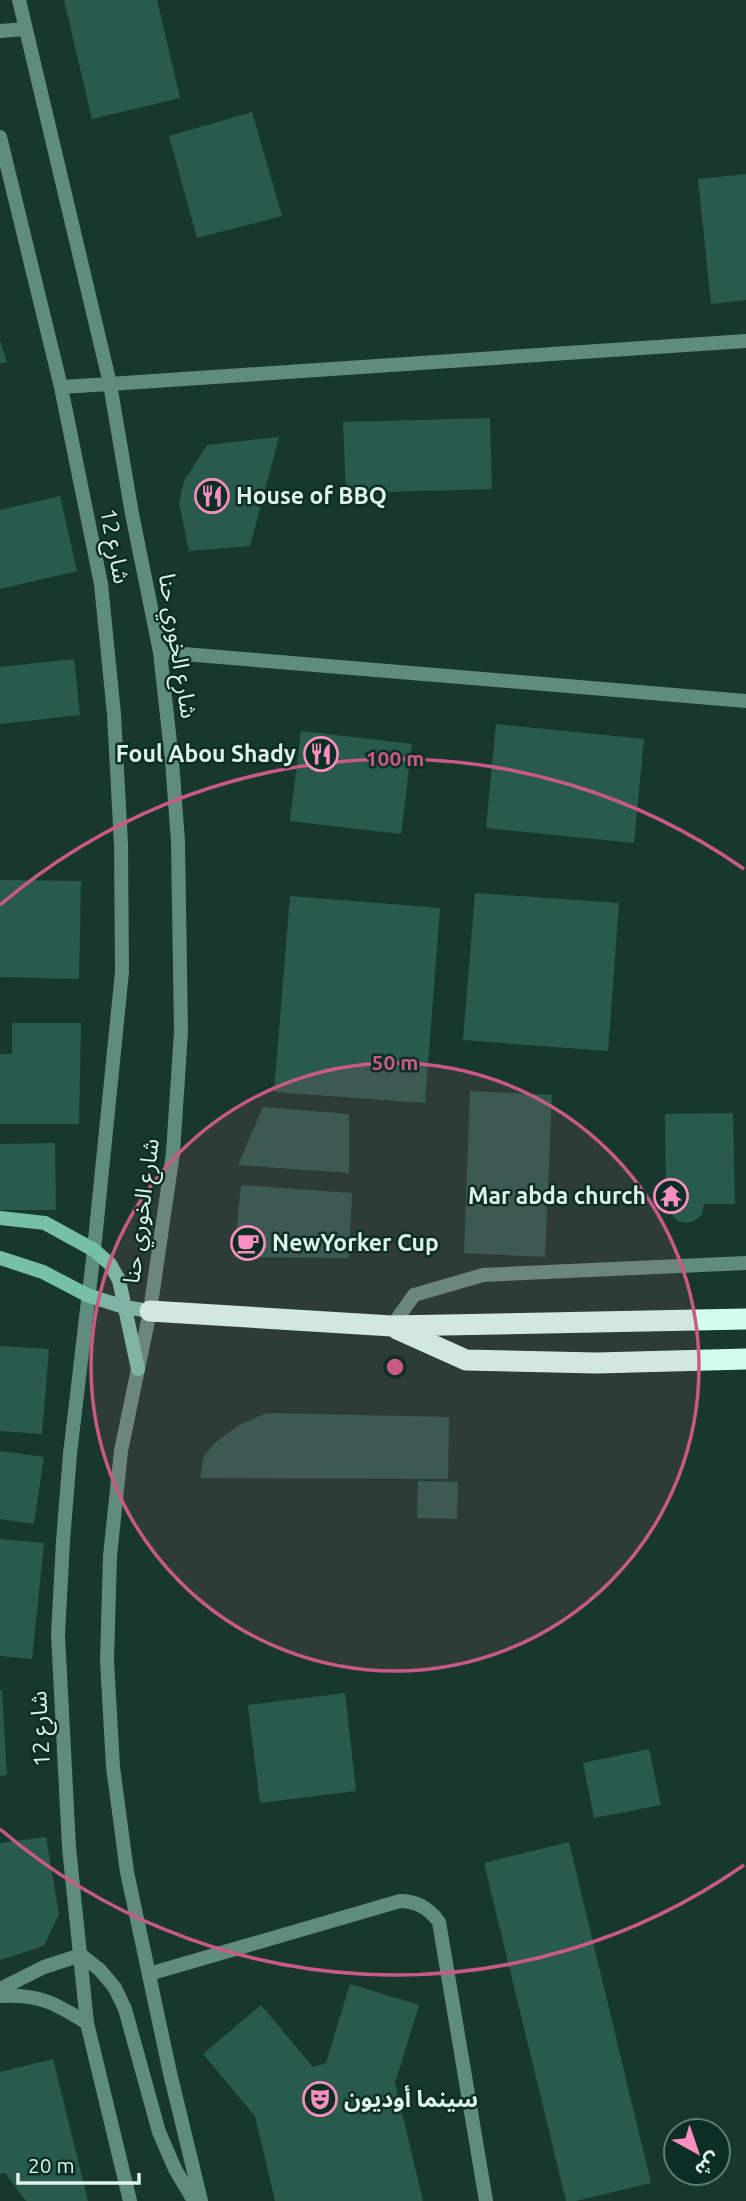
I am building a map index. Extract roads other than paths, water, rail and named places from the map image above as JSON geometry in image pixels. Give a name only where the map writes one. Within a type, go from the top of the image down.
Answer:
[{"type":"highway","points":[[150,1311],[402,1326],[746,1319]]},
{"type":"highway","points":[[402,1326],[467,1360],[597,1363],[746,1359]]},
{"type":"main road","points":[[0,1218],[45,1223],[94,1250],[110,1265],[119,1280],[138,1369]]},
{"type":"main road","points":[[0,1258],[43,1272],[87,1295],[124,1307],[150,1311]]},
{"type":"street","name":"شارع الخوري حنا","points":[[19,0],[110,384],[132,514],[160,652],[178,841],[181,1032],[173,1153],[150,1311]]},
{"type":"street","points":[[0,31],[25,29]]},
{"type":"street","name":"شارع 12","points":[[0,137],[3,164],[61,387],[101,584],[114,714],[121,844],[122,972],[68,1479],[58,1635],[69,1847],[87,2023],[131,2201]]},
{"type":"street","points":[[61,387],[746,341]]},
{"type":"street","points":[[160,652],[746,701]]},
{"type":"street","points":[[402,1326],[414,1295],[484,1275],[746,1263]]},
{"type":"street","points":[[150,1311],[121,1451],[111,1543],[107,1661],[113,1767],[127,1872],[201,2201]]},
{"type":"street","points":[[149,1975],[400,1901],[409,1901],[426,1908],[439,1922],[486,2201]]},
{"type":"street","points":[[0,1989],[44,1967],[81,1955],[100,1970],[115,1988],[125,2009],[159,2132],[194,2201]]},
{"type":"street","points":[[0,1996],[22,1995],[57,2004],[87,2023]]},
{"type":"place","name":"House of BBQ","points":[[212,496]]},
{"type":"place","name":"Foul Abou Shady","points":[[321,754]]},
{"type":"place","name":"Mar abda church","points":[[671,1196]]},
{"type":"place","name":"NewYorker Cup","points":[[248,1243]]},
{"type":"place","name":"سينما أوديون","points":[[320,2099]]}]
